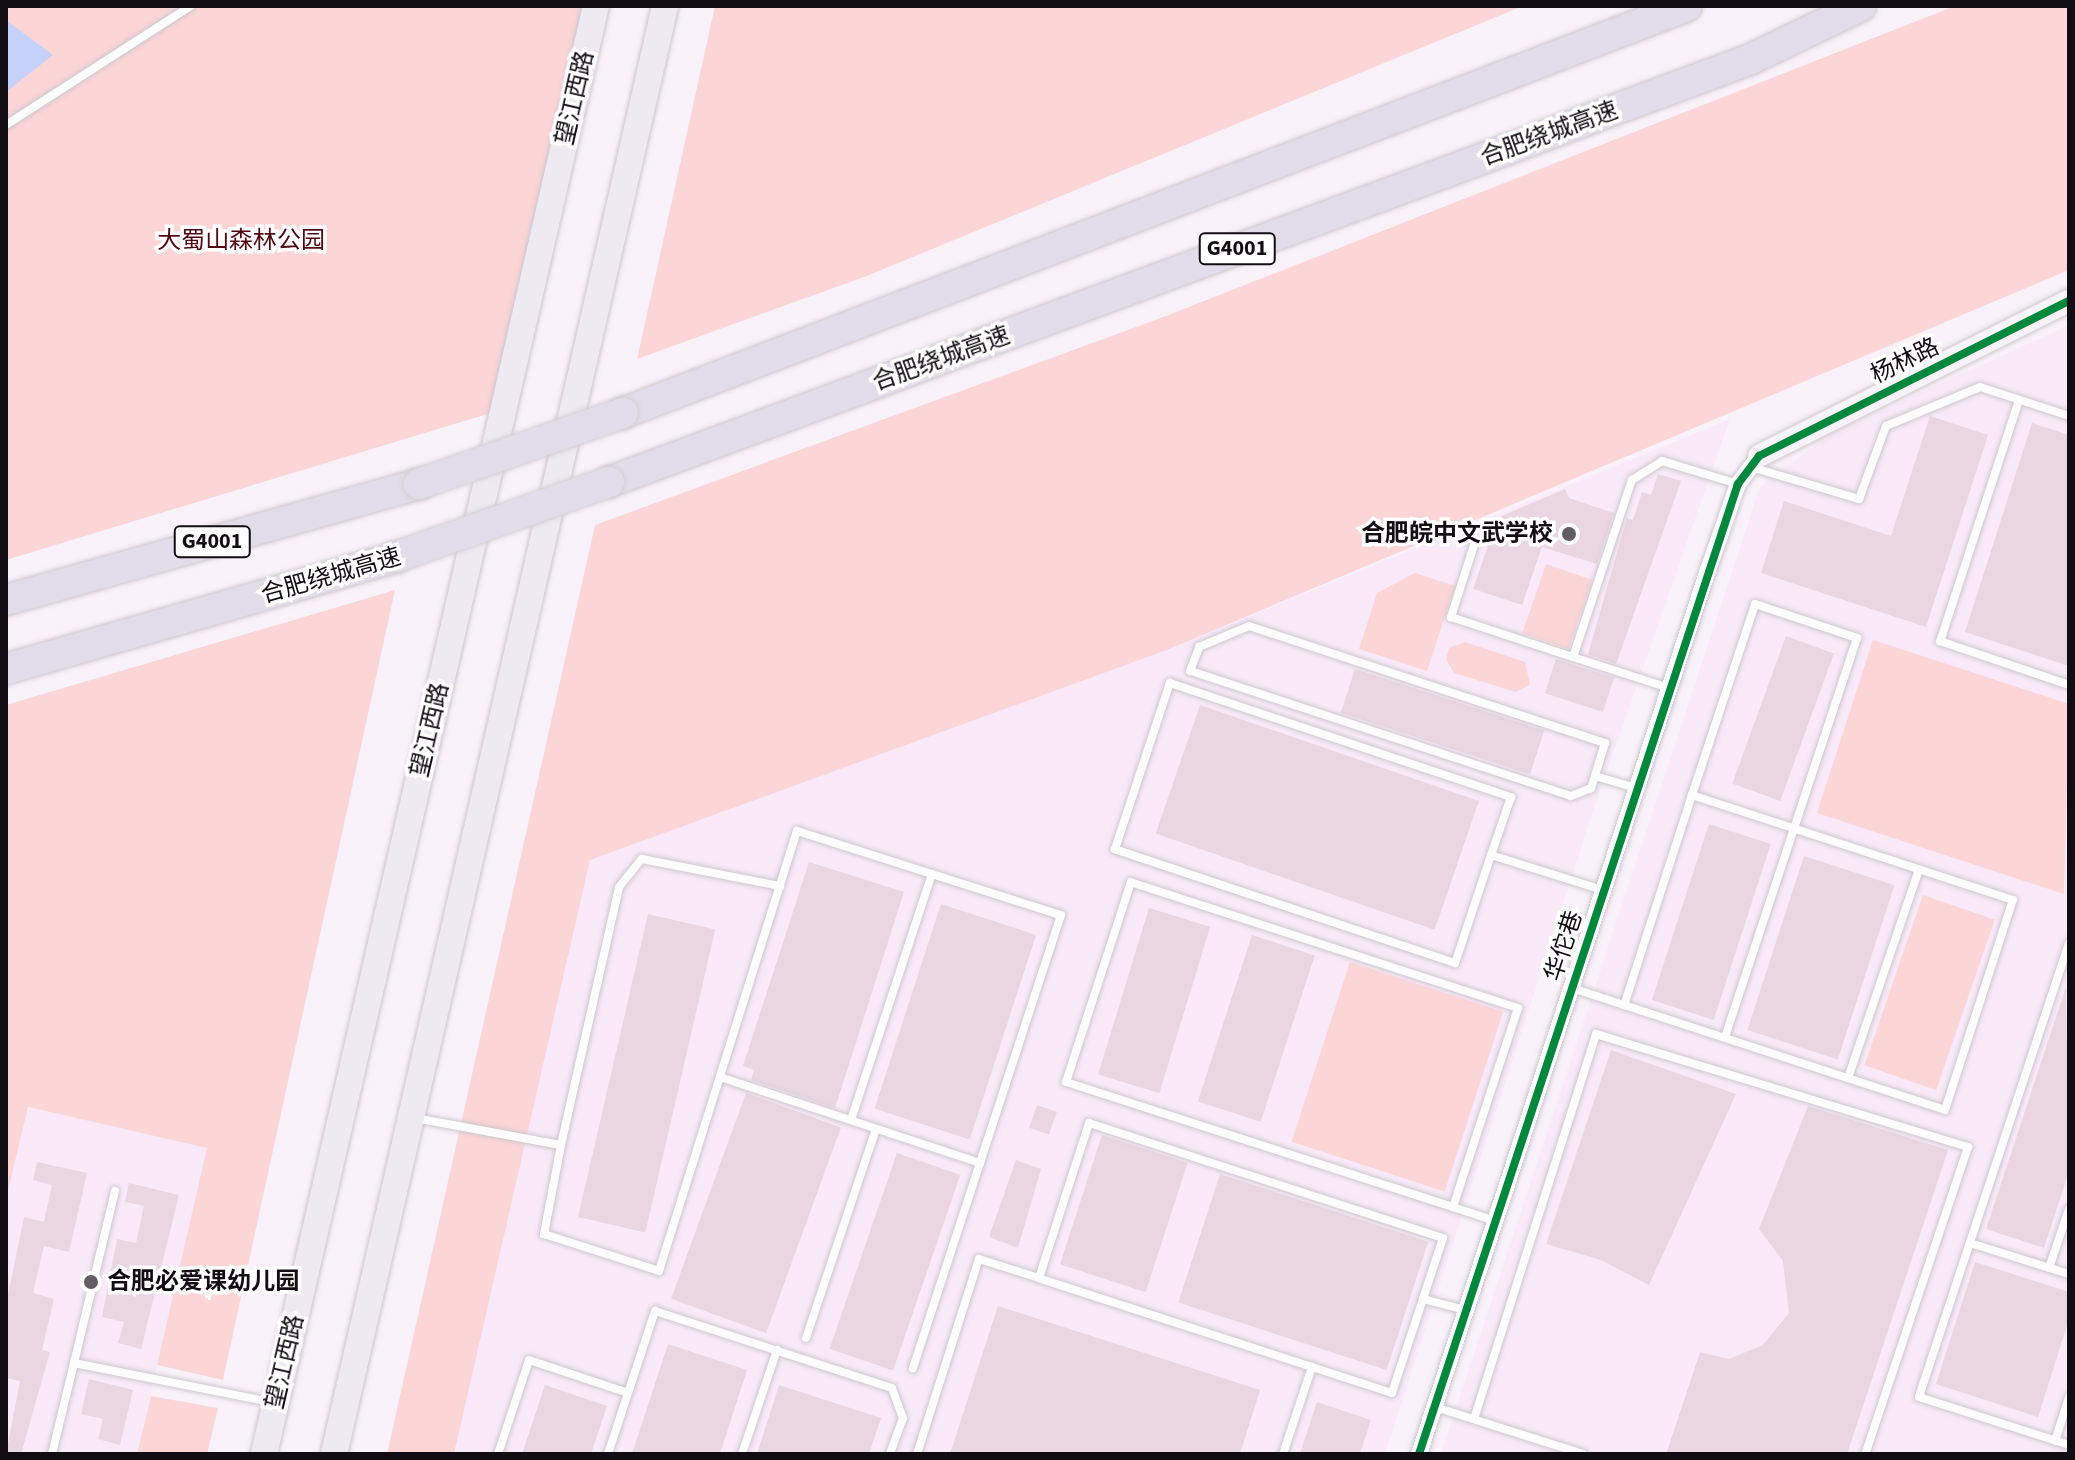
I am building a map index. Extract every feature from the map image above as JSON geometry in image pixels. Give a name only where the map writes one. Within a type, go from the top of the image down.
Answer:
[{"type":"highway","name":"G4001","points":[[6,600],[419,484],[623,413],[1687,6]]},
{"type":"highway","name":"合肥绕城高速","points":[[6,669],[396,557],[609,482],[1751,59],[1861,6]]},
{"type":"main road","name":"望江西路","points":[[264,1454],[596,6]]},
{"type":"main road","points":[[334,1454],[665,6]]},
{"type":"street","name":"杨林路","points":[[1755,461],[2069,301]]},
{"type":"street","name":"华佗巷","points":[[1419,1454],[1738,484],[1755,461]]},
{"type":"lane","points":[[6,125],[191,6]]},
{"type":"lane","points":[[1755,461],[1859,499],[1886,426],[1980,387],[2069,416]]},
{"type":"lane","points":[[2019,400],[1940,641],[2069,685]]},
{"type":"lane","points":[[1573,657],[1632,480],[1662,461],[1738,484]]},
{"type":"lane","points":[[1474,545],[1451,617],[1669,688]]},
{"type":"lane","points":[[1624,1005],[1755,604],[1857,638],[1725,1038]]},
{"type":"lane","points":[[1249,626],[1605,743],[1595,776],[1591,788],[1571,796],[1190,671],[1199,647],[1249,626]]},
{"type":"lane","points":[[1170,683],[1511,797],[1491,855],[1455,963],[1115,849],[1170,683]]},
{"type":"lane","points":[[1595,776],[1636,788]]},
{"type":"lane","points":[[1571,988],[1945,1110],[2013,900],[1692,795]]},
{"type":"lane","points":[[780,886],[642,859],[619,887],[544,1234],[659,1271],[780,886],[797,831],[1061,915],[913,1368]]},
{"type":"lane","points":[[1491,855],[1603,890]]},
{"type":"lane","points":[[1848,1078],[1919,870]]},
{"type":"lane","points":[[851,1120],[932,874]]},
{"type":"lane","points":[[1453,1207],[1518,1008],[1131,882],[1066,1082],[1495,1221]]},
{"type":"lane","points":[[2069,943],[1919,1397],[2069,1445]]},
{"type":"lane","points":[[1474,1419],[1596,1034],[1968,1147],[1865,1454]]},
{"type":"lane","points":[[720,1077],[980,1163]]},
{"type":"lane","points":[[410,1117],[561,1145]]},
{"type":"lane","points":[[917,1454],[979,1259],[1392,1393],[1443,1238],[1089,1123],[1039,1278]]},
{"type":"lane","points":[[806,1338],[876,1129]]},
{"type":"lane","points":[[52,1454],[115,1191]]},
{"type":"lane","points":[[2049,1268],[2069,1209]]},
{"type":"lane","points":[[1970,1243],[2069,1274]]},
{"type":"lane","points":[[1423,1299],[1466,1311]]},
{"type":"lane","points":[[608,1454],[655,1311],[892,1388],[903,1418],[890,1454]]},
{"type":"lane","points":[[742,1454],[777,1350]]},
{"type":"lane","points":[[498,1454],[529,1360],[628,1393]]},
{"type":"lane","points":[[74,1363],[275,1403]]},
{"type":"lane","points":[[1283,1454],[1312,1367]]},
{"type":"lane","points":[[2055,1441],[2069,1397]]},
{"type":"lane","points":[[1434,1406],[1583,1454]]},
{"type":"shaded area","points":[[2069,325],[2069,1454],[1441,1454],[1760,487],[1828,435]]},
{"type":"shaded area","points":[[1730,419],[1594,808],[1385,1454],[454,1454],[590,860],[1167,650]]},
{"type":"shaded area","name":"合肥必爱课幼儿园","points":[[28,1107],[207,1148],[137,1454],[6,1454],[6,1199]]},
{"type":"green space","name":"大蜀山森林公园","points":[[6,6],[596,6],[504,409],[6,560]]},
{"type":"green space","points":[[715,6],[1523,6],[864,277],[637,359]]},
{"type":"green space","points":[[1955,6],[2069,6],[2069,270],[1167,650],[590,860],[454,1454],[387,1454],[595,525],[1166,316]]},
{"type":"green space","points":[[1546,564],[1592,580],[1569,649],[1522,633]]},
{"type":"green space","points":[[1415,573],[1455,586],[1427,671],[1359,649],[1377,593]]},
{"type":"green space","points":[[395,590],[223,1380],[157,1365],[207,1148],[28,1107],[6,1199],[6,705]]},
{"type":"green space","points":[[1873,640],[2069,704],[2064,894],[1817,813]]},
{"type":"green space","points":[[1465,642],[1525,662],[1530,685],[1516,692],[1454,673],[1446,659],[1449,648]]},
{"type":"green space","points":[[1923,895],[1995,920],[1936,1090],[1864,1065]]},
{"type":"green space","points":[[1350,962],[1503,1012],[1445,1192],[1292,1142]]},
{"type":"green space","points":[[151,1396],[218,1408],[207,1454],[137,1454]]},
{"type":"water","points":[[6,20],[53,55],[6,92]]},
{"type":"building","points":[[1930,416],[1988,435],[1926,627],[1761,573],[1784,501],[1891,536]]},
{"type":"building","points":[[2032,423],[2069,435],[2069,666],[1965,632]]},
{"type":"building","points":[[1658,474],[1681,481],[1616,664],[1588,654],[1627,518],[1633,520],[1642,492],[1651,495]]},
{"type":"building","points":[[1565,489],[1569,498],[1614,513],[1597,564],[1542,547],[1522,605],[1473,589],[1493,531],[1478,526]]},
{"type":"building","points":[[1786,636],[1834,653],[1780,801],[1732,784]]},
{"type":"building","points":[[1556,659],[1614,678],[1603,712],[1545,693]]},
{"type":"building","points":[[1355,669],[1544,730],[1530,774],[1341,713]]},
{"type":"building","points":[[1200,705],[1479,801],[1435,930],[1156,834]]},
{"type":"building","points":[[1709,824],[1771,844],[1714,1020],[1652,1000]]},
{"type":"building","points":[[1804,856],[1894,885],[1838,1059],[1747,1030]]},
{"type":"building","points":[[809,862],[904,892],[835,1108],[751,1080],[754,1070],[743,1066]]},
{"type":"building","points":[[941,904],[1036,935],[970,1139],[875,1108]]},
{"type":"building","points":[[1149,908],[1210,927],[1159,1093],[1098,1074]]},
{"type":"building","points":[[648,914],[715,930],[645,1233],[578,1217]]},
{"type":"building","points":[[1252,935],[1315,955],[1261,1122],[1198,1101]]},
{"type":"building","points":[[2066,987],[2069,1171],[2044,1248],[1986,1229]]},
{"type":"building","points":[[1611,1050],[1736,1094],[1649,1285],[1601,1260],[1546,1244]]},
{"type":"building","points":[[746,1093],[841,1128],[766,1333],[671,1299]]},
{"type":"building","points":[[1037,1105],[1057,1112],[1049,1135],[1029,1128]]},
{"type":"building","points":[[1808,1106],[1948,1150],[1847,1454],[1666,1454],[1700,1352],[1729,1359],[1763,1345],[1789,1313],[1783,1261],[1759,1229]]},
{"type":"building","points":[[1102,1135],[1188,1163],[1146,1292],[1060,1264]]},
{"type":"building","points":[[897,1153],[960,1175],[893,1371],[830,1349]]},
{"type":"building","points":[[1016,1160],[1041,1169],[1018,1248],[989,1237]]},
{"type":"building","points":[[37,1162],[87,1173],[69,1252],[44,1246],[33,1293],[54,1299],[42,1350],[50,1352],[21,1454],[6,1454],[20,1381],[6,1378],[6,1305],[24,1217],[44,1222],[52,1185],[33,1180]]},
{"type":"building","points":[[1220,1174],[1428,1242],[1387,1370],[1178,1302]]},
{"type":"building","points":[[129,1183],[179,1195],[141,1349],[118,1343],[124,1322],[102,1317],[117,1239],[136,1243],[144,1206],[125,1202]]},
{"type":"building","points":[[1975,1262],[2069,1292],[2069,1319],[2038,1417],[1936,1384]]},
{"type":"building","points":[[998,1306],[1260,1390],[1240,1454],[950,1454]]},
{"type":"building","points":[[668,1344],[747,1370],[720,1454],[632,1454]]},
{"type":"building","points":[[89,1379],[133,1390],[120,1445],[98,1439],[103,1419],[81,1414]]},
{"type":"building","points":[[545,1385],[607,1406],[591,1454],[522,1454]]},
{"type":"building","points":[[779,1385],[881,1418],[869,1454],[757,1454]]},
{"type":"building","points":[[1317,1402],[1371,1420],[1360,1454],[1300,1454]]},
{"type":"cycle path","points":[[1419,1454],[1738,484],[1759,456],[2069,301]]},
{"type":"place","name":"合肥皖中文武学校","points":[[1569,534]]},
{"type":"place","name":"合肥必爱课幼儿园","points":[[91,1282]]}]
